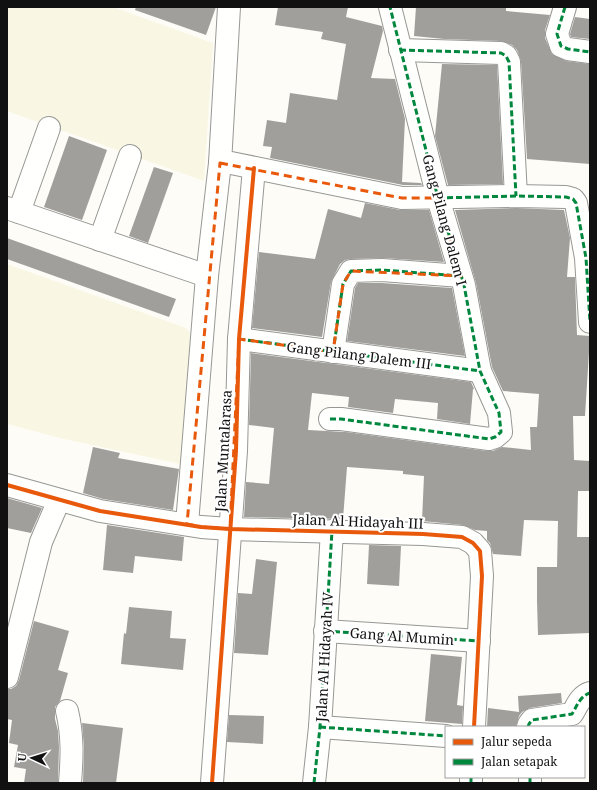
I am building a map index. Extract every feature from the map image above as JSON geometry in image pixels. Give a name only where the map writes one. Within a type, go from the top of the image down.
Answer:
[{"type":"street","points":[[194,525],[207,276],[238,165],[229,7]]},
{"type":"street","name":"Gang Pilang Dalem I","points":[[330,420],[341,419],[489,440],[501,432],[499,413],[480,370],[464,286],[438,198],[390,7]]},
{"type":"street","points":[[565,7],[557,34],[562,46],[568,49],[590,52]]},
{"type":"street","points":[[400,50],[501,53],[506,56],[509,62],[516,196]]},
{"type":"street","points":[[49,128],[13,210],[207,276]]},
{"type":"street","points":[[100,240],[130,156]]},
{"type":"street","points":[[238,165],[402,198],[516,196],[566,197],[573,199],[576,203],[586,258],[590,322]]},
{"type":"street","name":"Jalan Muntalarasa","points":[[212,783],[226,528],[236,452],[239,339],[238,165]]},
{"type":"street","points":[[333,352],[343,284],[351,271],[382,270],[461,276]]},
{"type":"street","name":"Gang Pilang Dalem III","points":[[239,339],[480,370]]},
{"type":"street","name":"Jalan Al Hidayah III","points":[[7,486],[100,511],[194,525],[226,528],[423,534],[462,538],[473,543],[480,551],[482,576],[479,641]]},
{"type":"street","points":[[7,677],[41,542],[59,500]]},
{"type":"street","name":"Jalan Al Hidayah IV","points":[[314,783],[320,727],[332,531]]},
{"type":"street","name":"Gang Al Mumin","points":[[325,631],[479,641]]},
{"type":"street","points":[[474,726],[479,641]]},
{"type":"street","points":[[528,726],[532,720],[572,714],[584,698]]},
{"type":"street","points":[[67,712],[70,724],[72,751],[70,783]]},
{"type":"street","points":[[320,727],[445,736]]},
{"type":"highlighted area","points":[[220,163],[402,198],[438,198],[461,276],[351,271],[343,284],[333,352],[239,339],[230,529],[201,527],[187,524]]},
{"type":"shaded area","points":[[7,7],[113,7],[213,43],[204,181],[7,111]]},
{"type":"shaded area","points":[[7,264],[186,328],[194,338],[185,465],[64,439],[7,424]]},
{"type":"building","points":[[136,7],[216,7],[206,35],[135,10]]},
{"type":"building","points":[[278,7],[348,7],[346,17],[382,26],[383,31],[371,78],[395,79],[405,119],[402,182],[421,183],[422,185],[403,185],[270,158],[272,147],[263,146],[267,120],[286,123],[290,93],[337,100],[346,44],[321,39],[323,32],[275,25]]},
{"type":"building","points":[[416,7],[506,7],[506,11],[550,15],[545,30],[545,38],[552,54],[566,61],[590,64],[590,164],[527,159],[521,61],[517,50],[512,45],[501,41],[444,39],[414,36]]},
{"type":"building","points":[[575,17],[590,19],[590,39],[571,37],[570,34]]},
{"type":"building","points":[[442,64],[497,65],[503,184],[448,185],[435,136]]},
{"type":"building","points":[[69,136],[107,150],[82,220],[44,207]]},
{"type":"building","points":[[154,167],[173,173],[148,243],[129,236]]},
{"type":"building","points":[[365,203],[400,210],[429,210],[444,262],[383,258],[345,260],[340,264],[331,282],[322,337],[252,328],[259,252],[315,259],[328,209],[361,218]]},
{"type":"building","points":[[516,208],[564,210],[570,238],[567,277],[575,277],[577,335],[590,336],[585,416],[573,416],[574,460],[590,461],[590,491],[578,491],[577,537],[590,537],[590,633],[538,635],[537,567],[557,567],[558,521],[524,520],[521,556],[493,554],[490,543],[487,540],[487,531],[475,530],[463,525],[422,521],[424,476],[403,474],[403,471],[347,467],[343,519],[244,517],[246,482],[269,484],[274,428],[249,425],[251,353],[471,382],[474,389],[470,424],[437,419],[438,403],[395,399],[393,413],[348,407],[349,397],[312,393],[308,430],[346,432],[487,451],[493,451],[502,447],[531,450],[530,427],[537,427],[539,394],[503,391],[492,367],[476,283],[455,210]]},
{"type":"building","points":[[7,238],[176,299],[169,317],[7,259]]},
{"type":"building","points":[[358,283],[382,283],[452,288],[465,356],[347,341],[355,288]]},
{"type":"building","points":[[93,447],[120,453],[118,458],[179,469],[173,510],[103,499],[83,493]]},
{"type":"building","points":[[7,498],[42,508],[31,533],[7,528]]},
{"type":"building","points":[[107,525],[184,537],[182,561],[135,556],[133,573],[103,570]]},
{"type":"building","points":[[369,545],[401,546],[399,586],[367,584]]},
{"type":"building","points":[[256,559],[277,562],[268,655],[234,653],[238,593],[252,594]]},
{"type":"building","points":[[129,607],[172,611],[170,638],[186,639],[183,670],[121,664],[124,633],[126,634]]},
{"type":"building","points":[[34,621],[69,631],[58,670],[68,673],[60,701],[55,707],[59,747],[58,783],[24,783],[26,769],[14,767],[18,745],[9,743],[12,720],[7,719],[7,689],[11,689],[16,686],[19,680]]},
{"type":"building","points":[[431,654],[462,657],[457,705],[463,706],[462,724],[425,721]]},
{"type":"building","points":[[561,693],[562,703],[530,708],[522,712],[519,716],[516,726],[487,726],[488,708],[519,712],[518,696]]},
{"type":"building","points":[[229,715],[264,716],[263,744],[227,742]]},
{"type":"building","points":[[82,723],[123,728],[116,783],[83,783],[84,747]]},
{"type":"marked path","points":[[330,419],[341,419],[489,439],[495,437],[501,432],[499,413],[480,371],[464,285],[438,198],[390,7]]},
{"type":"marked path","points":[[565,7],[557,34],[561,46],[568,49],[590,52]]},
{"type":"marked path","points":[[400,50],[501,53],[506,56],[509,62],[516,196]]},
{"type":"marked path","points":[[438,198],[516,196],[566,197],[573,199],[576,203],[586,258],[590,322]]},
{"type":"marked path","points":[[333,352],[343,284],[351,271],[382,270],[461,276]]},
{"type":"marked path","points":[[239,339],[480,371]]},
{"type":"marked path","points":[[314,783],[320,727],[332,531]]},
{"type":"marked path","points":[[325,631],[479,641]]},
{"type":"marked path","points":[[528,726],[532,720],[572,714],[581,699],[590,693]]},
{"type":"marked path","points":[[320,727],[445,736]]},
{"type":"marked path","points":[[471,778],[471,783]]},
{"type":"marked path","points":[[530,778],[530,783]]},
{"type":"cycle path","points":[[212,783],[236,451],[239,339],[254,168]]},
{"type":"cycle path","points":[[7,485],[100,511],[201,527],[423,534],[462,537],[473,543],[480,551],[482,576],[474,726]]}]
